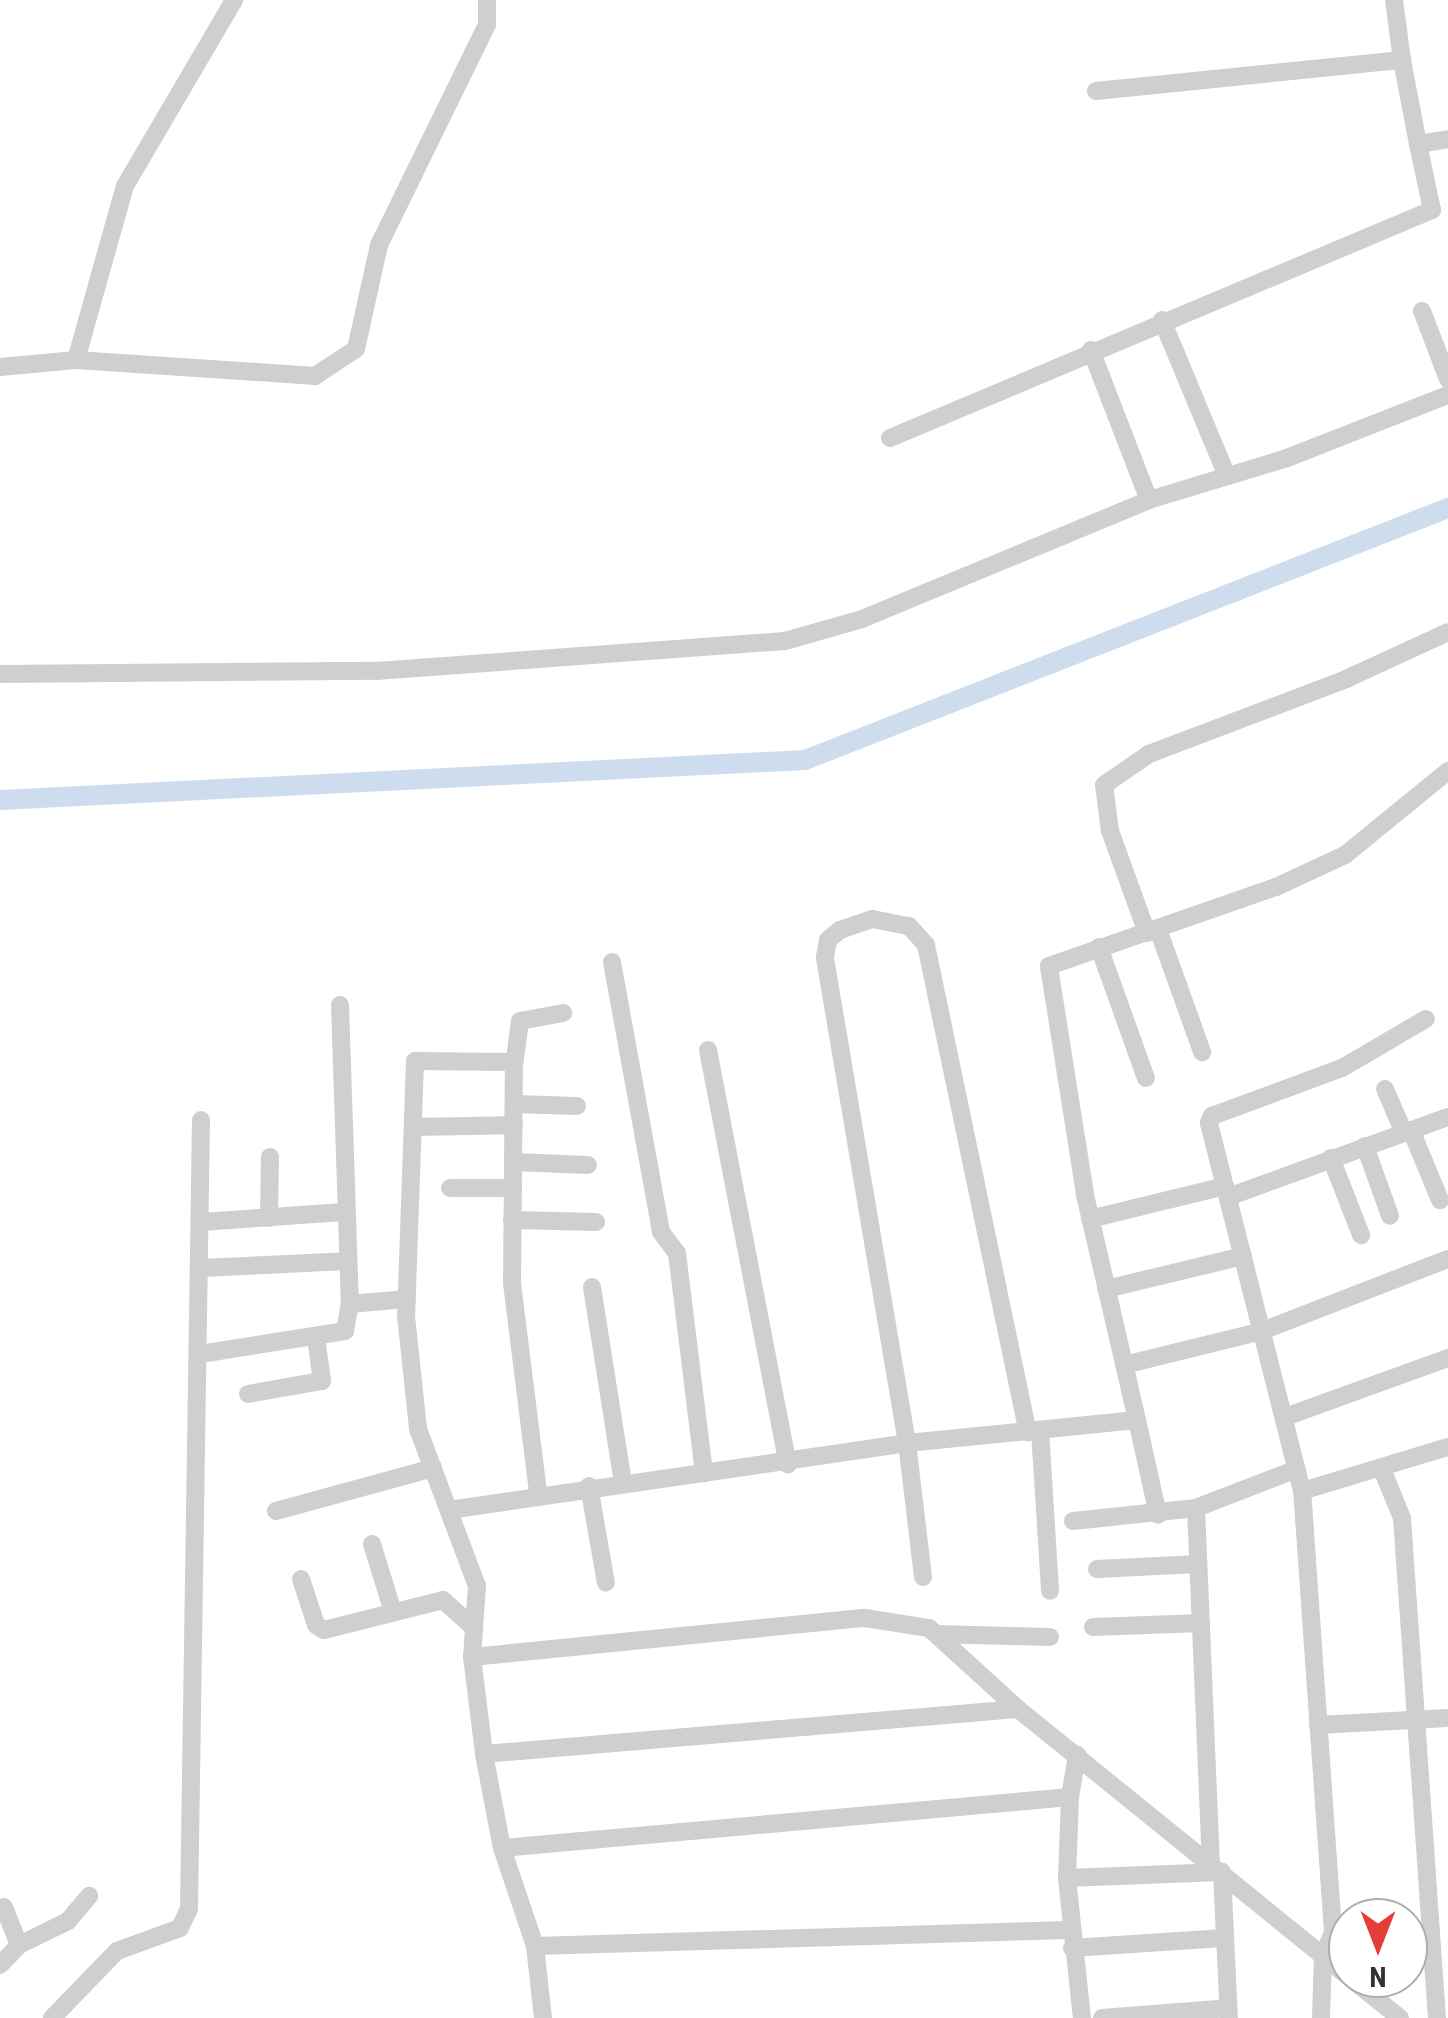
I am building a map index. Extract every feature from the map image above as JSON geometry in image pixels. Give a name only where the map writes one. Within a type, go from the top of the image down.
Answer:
[{"type":"street","points":[[76,360],[125,186],[234,0]]},
{"type":"street","points":[[0,367],[76,360],[315,376],[356,349],[379,245],[487,25],[487,0]]},
{"type":"street","points":[[890,438],[1162,320],[1432,210],[1394,0]]},
{"type":"street","points":[[1096,91],[1402,60]]},
{"type":"street","points":[[1418,144],[1448,139]]},
{"type":"street","points":[[1422,311],[1448,380]]},
{"type":"street","points":[[1162,320],[1227,476]]},
{"type":"street","points":[[1091,350],[1149,500]]},
{"type":"street","points":[[0,674],[376,671],[784,640],[862,619],[1149,500],[1227,476],[1448,395]]},
{"type":"street","points":[[1202,1052],[1110,832],[1104,785],[1149,754],[1346,679],[1448,632]]},
{"type":"street","points":[[1158,1515],[1090,1219],[1046,972],[1054,959],[1153,931],[1346,855],[1448,771]]},
{"type":"street","points":[[923,1577],[907,1444],[825,956],[828,940],[840,930],[872,920],[909,926],[926,945],[1034,1432],[1050,1591]]},
{"type":"street","points":[[1099,947],[1146,1078]]},
{"type":"street","points":[[612,962],[661,1232],[677,1253],[704,1473]]},
{"type":"street","points":[[200,1354],[345,1331],[350,1304],[340,1005]]},
{"type":"street","points":[[538,1492],[512,1283],[514,1062],[520,1021],[563,1014]]},
{"type":"street","points":[[1321,2018],[1323,1956],[1333,1932],[1302,1491],[1227,1192],[1212,1116],[1342,1068],[1426,1019]]},
{"type":"street","points":[[708,1050],[788,1464]]},
{"type":"street","points":[[514,1062],[415,1061],[407,1300],[418,1429],[477,1586],[472,1657],[484,1754],[502,1848],[535,1946],[544,2018]]},
{"type":"street","points":[[1385,1089],[1440,1200]]},
{"type":"street","points":[[514,1104],[577,1106]]},
{"type":"street","points":[[1090,1219],[1227,1192],[1448,1118]]},
{"type":"street","points":[[52,2018],[116,1951],[180,1928],[189,1909],[201,1120]]},
{"type":"street","points":[[412,1127],[514,1125]]},
{"type":"street","points":[[1365,1146],[1390,1216]]},
{"type":"street","points":[[270,1157],[270,1218]]},
{"type":"street","points":[[1331,1158],[1360,1235]]},
{"type":"street","points":[[513,1162],[588,1165]]},
{"type":"street","points":[[450,1188],[513,1188]]},
{"type":"street","points":[[201,1222],[344,1212]]},
{"type":"street","points":[[512,1220],[596,1222]]},
{"type":"street","points":[[1106,1289],[1243,1256]]},
{"type":"street","points":[[1124,1365],[1262,1331],[1448,1259]]},
{"type":"street","points":[[201,1268],[347,1262]]},
{"type":"street","points":[[592,1287],[623,1482]]},
{"type":"street","points":[[350,1304],[407,1300]]},
{"type":"street","points":[[248,1394],[322,1381],[316,1336]]},
{"type":"street","points":[[1285,1417],[1448,1358]]},
{"type":"street","points":[[449,1510],[538,1492],[788,1464],[907,1444],[1137,1420]]},
{"type":"street","points":[[1302,1491],[1448,1447]]},
{"type":"street","points":[[276,1511],[433,1468]]},
{"type":"street","points":[[1073,1521],[1196,1508],[1297,1469]]},
{"type":"street","points":[[1382,1469],[1402,1518],[1437,2018]]},
{"type":"street","points":[[589,1486],[606,1583]]},
{"type":"street","points":[[1102,2018],[1228,2013],[1196,1508]]},
{"type":"street","points":[[372,1544],[393,1612]]},
{"type":"street","points":[[1097,1569],[1198,1564]]},
{"type":"street","points":[[301,1578],[316,1625],[324,1630],[443,1600],[474,1628]]},
{"type":"street","points":[[472,1657],[864,1618],[906,1621],[936,1634],[1018,1709],[1328,1960]]},
{"type":"street","points":[[1093,1627],[1201,1622]]},
{"type":"street","points":[[936,1634],[1050,1637]]},
{"type":"street","points":[[484,1754],[1018,1709]]},
{"type":"street","points":[[1318,1725],[1448,1718]]},
{"type":"street","points":[[1077,1755],[1070,1798],[1066,1878],[1082,2018]]},
{"type":"street","points":[[502,1848],[1070,1798]]},
{"type":"street","points":[[1066,1878],[1217,1867]]},
{"type":"street","points":[[0,1964],[19,1946],[68,1921],[89,1896]]},
{"type":"street","points":[[4,1907],[19,1946]]},
{"type":"street","points":[[535,1946],[1224,1938]]},
{"type":"street","points":[[1375,1998],[1400,2018]]},
{"type":"waterway","points":[[0,800],[805,760],[1448,508]]}]
